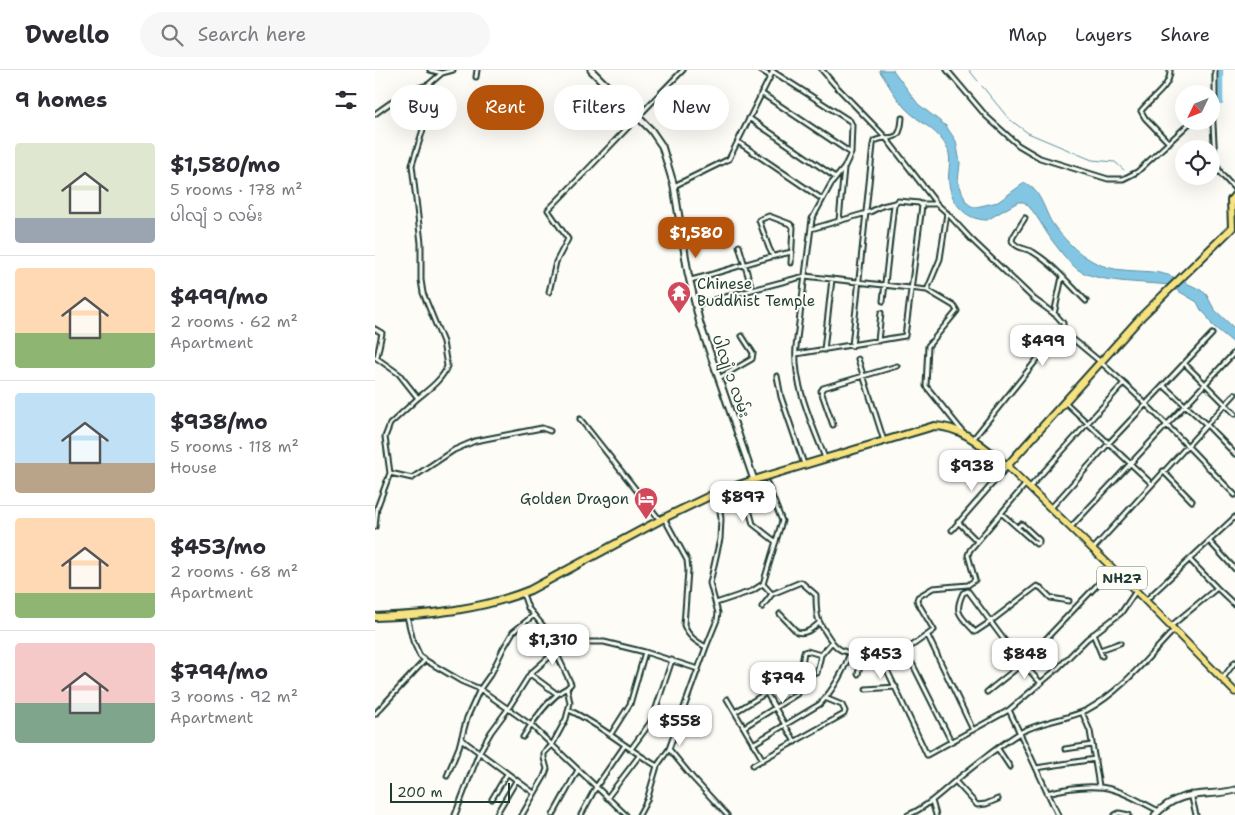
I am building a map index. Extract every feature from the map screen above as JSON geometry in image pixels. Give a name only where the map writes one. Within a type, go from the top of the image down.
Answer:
[{"type":"highway","points":[[1007,466],[1161,298],[1234,228],[1231,200],[1235,195]]},
{"type":"highway","name":"NH27","points":[[375,617],[407,616],[462,609],[491,603],[522,593],[662,519],[718,492],[934,426],[953,428],[963,432],[1007,466]]},
{"type":"main road","name":"NH27","points":[[1007,466],[1145,600],[1235,692]]},
{"type":"street","points":[[430,70],[442,73]]},
{"type":"street","points":[[428,85],[442,73],[453,70]]},
{"type":"street","points":[[476,77],[477,70]]},
{"type":"street","name":"ပါလျံ ၁ လမ်း","points":[[591,70],[606,85]]},
{"type":"street","points":[[644,110],[683,70]]},
{"type":"street","points":[[760,70],[770,76]]},
{"type":"street","points":[[822,70],[833,84],[886,138],[937,204],[992,259],[1063,323],[1061,330],[973,439]]},
{"type":"street","points":[[947,70],[986,116],[1018,145],[1040,158],[1108,179],[1123,179],[1137,172],[1183,130]]},
{"type":"street","points":[[1169,143],[1145,118],[1141,111],[1165,86],[1170,77],[1170,70]]},
{"type":"street","points":[[1214,85],[1215,70]]},
{"type":"street","points":[[674,186],[725,162],[731,157],[773,71],[850,121],[853,125],[851,153],[844,168],[839,220]]},
{"type":"street","points":[[761,93],[851,153]]},
{"type":"street","points":[[375,114],[390,103]]},
{"type":"street","points":[[749,118],[835,177]]},
{"type":"street","points":[[852,346],[874,141],[891,138],[899,134],[902,118]]},
{"type":"street","name":"ပါလျံ ၁ လမ်း","points":[[644,123],[659,140],[674,186],[689,280],[695,305],[754,480]]},
{"type":"street","points":[[375,527],[377,508],[390,473],[385,437],[389,424],[436,382],[447,366],[443,342],[423,293],[421,280],[421,242],[412,165],[423,130]]},
{"type":"street","points":[[549,292],[554,268],[568,239],[548,210],[627,130]]},
{"type":"street","points":[[1213,130],[1215,161],[1221,174],[1235,188]]},
{"type":"street","points":[[738,142],[822,199]]},
{"type":"street","points":[[825,458],[805,402],[798,374],[796,354],[812,220],[835,177],[844,168]]},
{"type":"street","points":[[811,229],[867,213],[898,201],[937,204]]},
{"type":"street","points":[[883,301],[895,203]]},
{"type":"street","points":[[796,354],[905,336],[921,204]]},
{"type":"street","points":[[927,290],[940,259],[947,213]]},
{"type":"street","points":[[773,256],[759,220],[769,216],[790,224],[793,228],[791,263]]},
{"type":"street","points":[[1025,218],[1013,237],[1012,242],[1017,247],[1030,250],[1045,260],[1086,301]]},
{"type":"street","points":[[739,246],[753,289]]},
{"type":"street","points":[[689,280],[792,252]]},
{"type":"street","points":[[695,305],[805,276],[927,290],[957,308],[953,317],[928,346],[926,355],[926,386],[963,432]]},
{"type":"street","points":[[1055,314],[1062,276]]},
{"type":"street","points":[[824,350],[832,279]]},
{"type":"street","points":[[877,342],[881,313]]},
{"type":"street","points":[[375,329],[382,333],[376,357],[399,374],[419,398]]},
{"type":"street","points":[[1061,330],[1101,362],[1235,495]]},
{"type":"street","points":[[1050,508],[1213,334]]},
{"type":"street","points":[[719,378],[752,359],[753,353],[742,336]]},
{"type":"street","points":[[1071,528],[1235,352]]},
{"type":"street","points":[[858,359],[884,441]]},
{"type":"street","points":[[1185,364],[1235,414]]},
{"type":"street","points":[[833,425],[821,391],[823,388],[897,366]]},
{"type":"street","points":[[777,376],[781,397],[805,464]]},
{"type":"street","points":[[1069,601],[1051,598],[1037,586],[975,632],[959,614],[957,606],[963,593],[975,580],[968,555],[977,541],[1123,384]]},
{"type":"street","points":[[1164,386],[1207,425],[1235,454]]},
{"type":"street","points":[[1093,549],[1235,394]]},
{"type":"street","points":[[1065,402],[1152,484]]},
{"type":"street","points":[[580,420],[662,519],[687,560],[684,625],[692,638],[706,647]]},
{"type":"street","points":[[390,473],[412,478],[454,450],[475,441],[542,428],[550,431]]},
{"type":"street","points":[[951,530],[1007,466]]},
{"type":"street","points":[[1163,471],[1191,501]]},
{"type":"street","points":[[716,603],[752,592],[763,584],[782,522],[767,483]]},
{"type":"street","points":[[742,484],[753,524],[776,542]]},
{"type":"street","points":[[639,815],[647,800],[657,766],[669,749],[717,620],[716,603],[711,583],[720,539],[721,519],[718,492]]},
{"type":"street","points":[[1001,513],[1036,544],[1039,543],[1023,524],[1020,524],[1018,527]]},
{"type":"street","points":[[1145,600],[1235,517]]},
{"type":"street","points":[[958,522],[977,541]]},
{"type":"street","points":[[1209,542],[1235,569]]},
{"type":"street","points":[[1190,560],[1235,605]]},
{"type":"street","points":[[762,607],[772,594],[801,582],[816,595],[816,616],[819,623],[841,652],[864,649],[875,649],[878,651],[927,755],[1009,710],[1093,634],[1121,613],[1135,591]]},
{"type":"street","points":[[885,665],[934,630],[918,603],[918,597],[933,588],[973,583]]},
{"type":"street","points":[[987,692],[1022,664],[1099,583]]},
{"type":"street","points":[[763,584],[772,594]]},
{"type":"street","points":[[908,815],[916,813],[1020,732],[1082,712],[1101,701],[1136,671],[1173,628],[1217,588]]},
{"type":"street","points":[[965,591],[969,593],[1022,664],[1041,683]]},
{"type":"street","points":[[522,593],[529,608],[544,627],[570,681],[570,685],[557,694],[523,737]]},
{"type":"street","points":[[779,614],[797,632],[801,633],[819,623]]},
{"type":"street","points":[[447,776],[459,748],[467,718],[503,648],[513,632],[534,615]]},
{"type":"street","points":[[407,616],[413,641],[420,656],[461,681],[481,689],[531,725],[626,815]]},
{"type":"street","points":[[1093,634],[1102,656]]},
{"type":"street","points":[[928,636],[973,730]]},
{"type":"street","points":[[455,815],[479,753],[491,732],[509,709],[530,674],[555,652],[571,649],[582,642],[604,642],[645,652],[698,669]]},
{"type":"street","points":[[817,673],[821,655],[832,642]]},
{"type":"street","points":[[1100,650],[1120,643]]},
{"type":"street","points":[[858,674],[864,649]]},
{"type":"street","points":[[744,727],[797,694],[804,652],[807,651],[821,655]]},
{"type":"street","points":[[753,744],[811,709],[825,698],[848,661],[850,651]]},
{"type":"street","points":[[906,651],[951,741]]},
{"type":"street","points":[[611,734],[630,704],[645,652]]},
{"type":"street","points":[[375,714],[425,660]]},
{"type":"street","points":[[631,749],[650,723],[672,660]]},
{"type":"street","points":[[1223,678],[1235,662]]},
{"type":"street","points":[[530,674],[557,694]]},
{"type":"street","points":[[756,675],[795,742]]},
{"type":"street","points":[[866,689],[896,687]]},
{"type":"street","points":[[522,815],[547,769],[544,753],[553,745],[569,710],[570,703],[567,688]]},
{"type":"street","points":[[735,712],[766,693]]},
{"type":"street","points":[[753,766],[844,714],[844,708],[841,705],[825,698]]},
{"type":"street","points":[[727,699],[763,760]]},
{"type":"street","points":[[569,710],[611,734],[639,756],[657,766]]},
{"type":"street","points":[[1009,710],[1058,815]]},
{"type":"street","points":[[1082,712],[1090,731],[1099,786]]},
{"type":"street","points":[[461,738],[534,793]]},
{"type":"street","points":[[581,815],[596,787],[625,744]]},
{"type":"street","points":[[1065,749],[1092,745]]},
{"type":"street","points":[[669,749],[727,815]]},
{"type":"street","points":[[998,749],[1010,768]]},
{"type":"street","points":[[607,798],[639,756]]},
{"type":"street","points":[[1037,768],[1095,759]]},
{"type":"street","points":[[553,815],[578,770]]},
{"type":"street","points":[[492,799],[507,774]]},
{"type":"street","points":[[497,813],[517,781]]},
{"type":"street","points":[[955,781],[977,805],[986,804],[998,799]]},
{"type":"street","points":[[1047,793],[1099,786],[1117,791],[1157,813],[1175,800],[1191,794],[1235,790]]},
{"type":"street","points":[[1191,794],[1196,815]]},
{"type":"street","points":[[932,801],[936,815]]},
{"type":"street","points":[[1115,815],[1119,813],[1129,815]]},
{"type":"water","points":[[879,70],[893,70],[918,104],[946,126],[956,141],[960,163],[958,181],[966,202],[971,206],[976,207],[998,202],[1024,183],[1038,194],[1052,223],[1060,233],[1087,258],[1101,265],[1116,269],[1156,272],[1176,278],[1169,285],[1121,281],[1085,274],[1065,257],[1033,211],[1024,202],[1018,202],[987,220],[973,217],[961,210],[951,191],[949,154],[944,143],[935,132],[905,108]]},
{"type":"water","points":[[1182,281],[1206,294],[1214,309],[1235,329],[1235,344],[1212,325],[1197,302],[1175,289]]},
{"type":"waterway","points":[[969,70],[978,81]]},
{"type":"waterway","points":[[1221,70],[1221,103]]},
{"type":"waterway","points":[[982,86],[1009,119],[1028,133],[1092,160],[1115,162],[1124,170]]},
{"type":"place","name":"Chinese Buddhist Temple","points":[[679,314]]},
{"type":"place","name":"Golden Dragon","points":[[646,520]]}]
